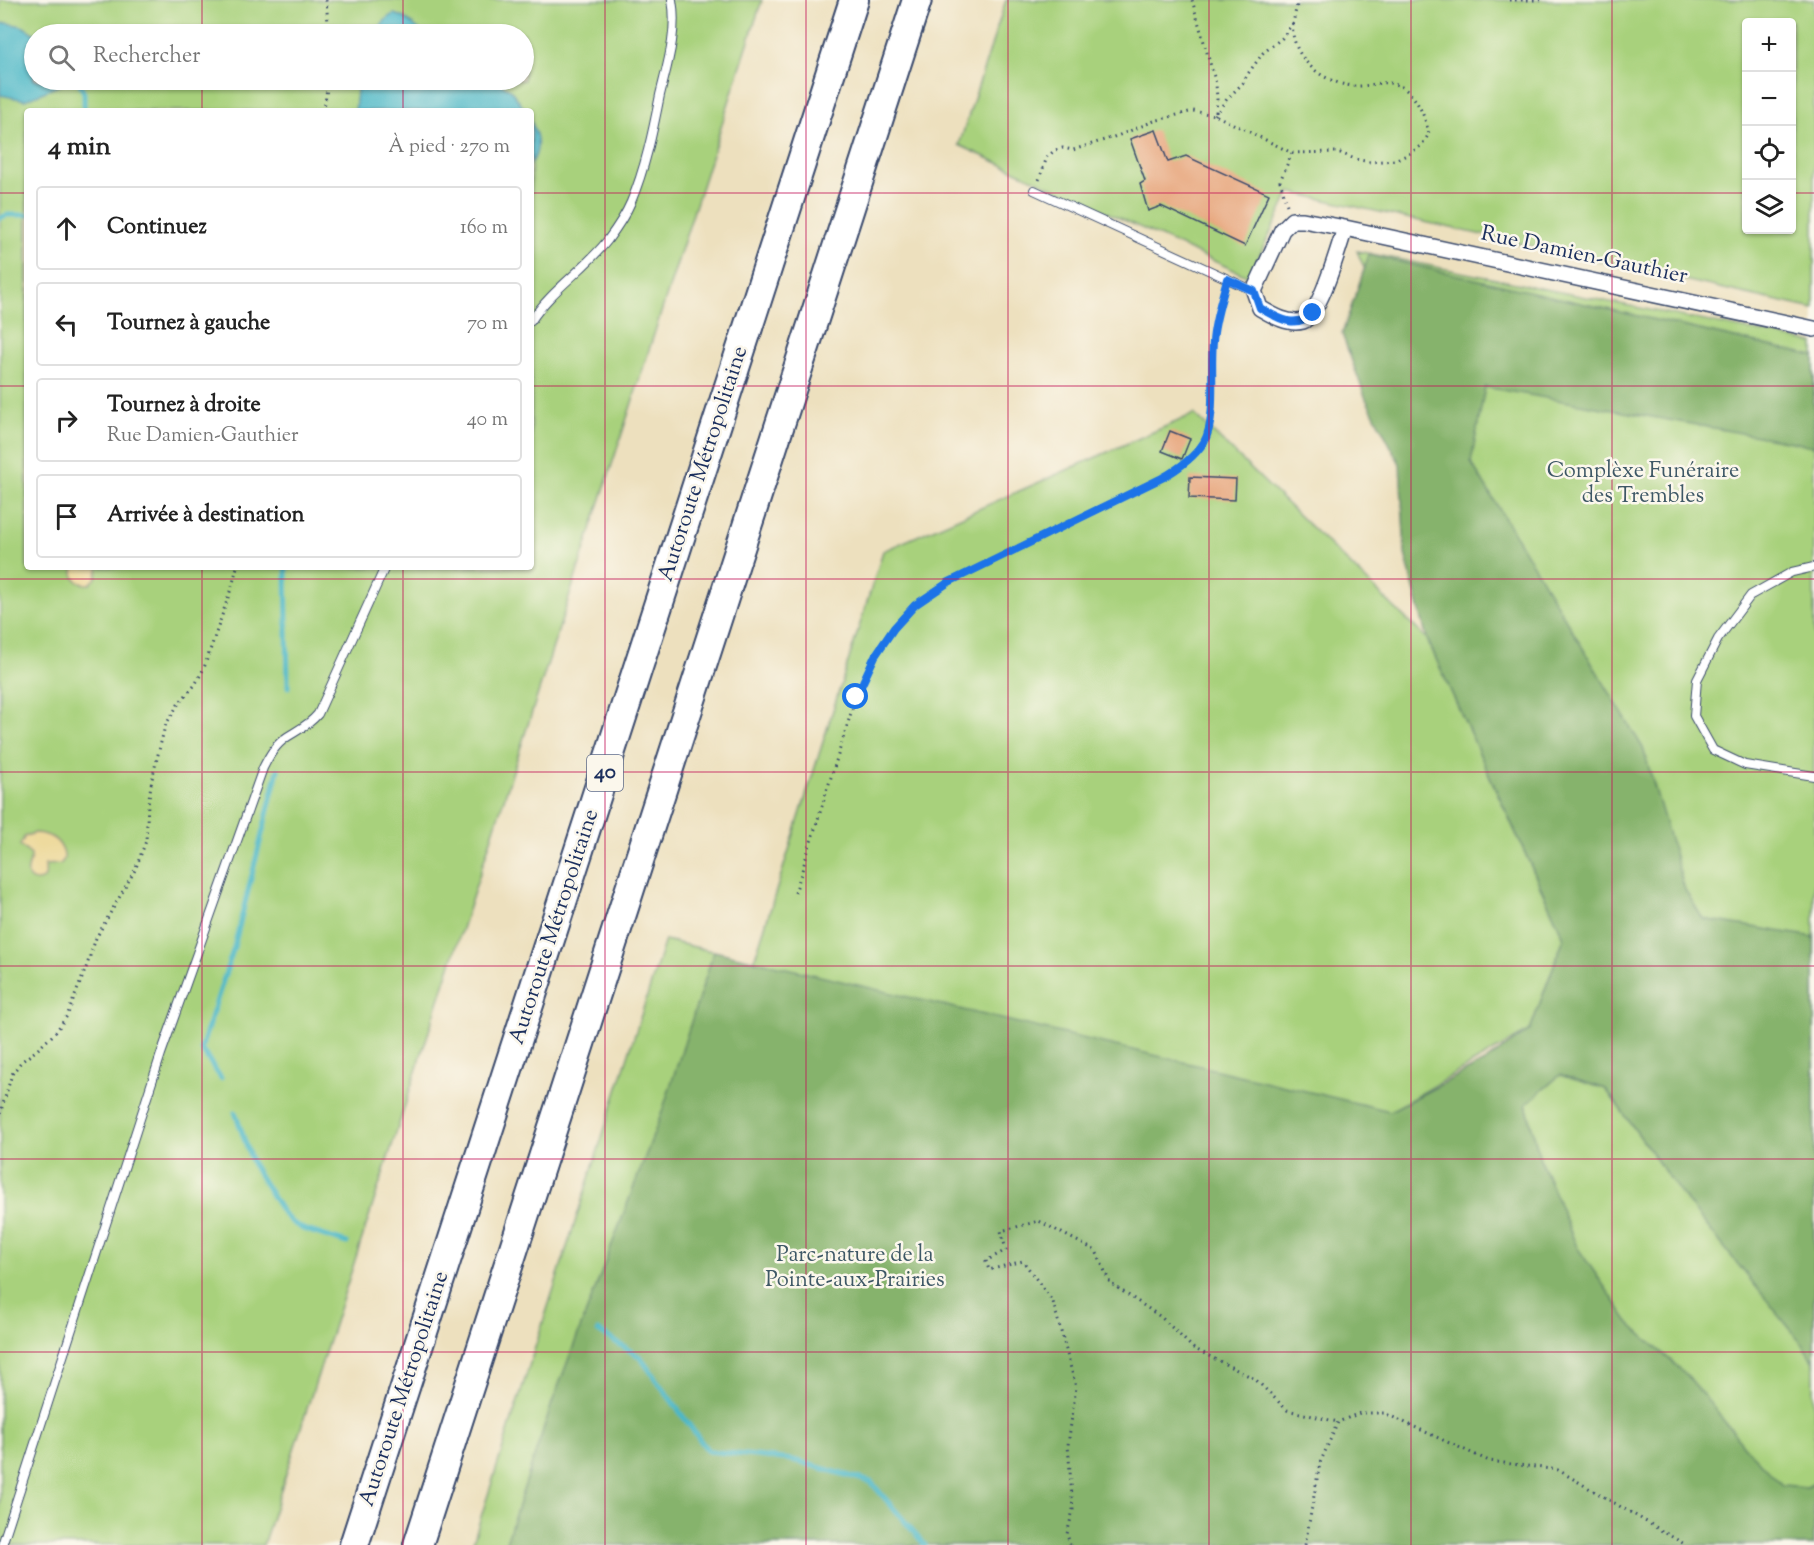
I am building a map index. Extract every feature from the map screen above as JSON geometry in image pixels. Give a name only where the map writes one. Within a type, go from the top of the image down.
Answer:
[{"type":"highway","name":"Autoroute Métropolitaine","points":[[354,1545],[854,0]]},
{"type":"highway","points":[[418,1545],[917,0]]},
{"type":"street","name":"Rue Damien-Gauthier","points":[[1292,220],[1346,228],[1814,329]]},
{"type":"street","points":[[1292,220],[1282,230],[1254,291],[1260,308],[1290,322],[1305,320],[1313,313],[1346,228]]},
{"type":"lane","points":[[534,317],[543,304],[598,251],[617,227],[632,201],[652,134],[664,77],[673,22],[672,0]]},
{"type":"lane","points":[[1034,190],[1254,291]]},
{"type":"lane","points":[[1814,567],[1792,572],[1751,595],[1718,639],[1697,680],[1694,716],[1713,750],[1745,765],[1814,776]]},
{"type":"lane","points":[[2,1545],[158,1065],[262,768],[271,752],[285,738],[307,726],[318,714],[384,570]]},
{"type":"path","points":[[326,0],[328,24]]},
{"type":"path","points":[[1192,0],[1216,84],[1215,115]]},
{"type":"path","points":[[1034,190],[1047,157],[1055,150],[1063,148],[1073,150],[1172,115],[1193,111],[1215,115],[1292,153],[1338,152],[1370,162],[1394,160],[1421,146],[1430,134],[1426,117],[1416,101],[1406,91],[1395,84],[1379,83],[1358,87],[1336,83],[1320,75],[1295,46],[1292,32],[1299,0]]},
{"type":"path","points":[[1509,0],[1542,0]]},
{"type":"path","points":[[1215,115],[1243,83],[1263,53],[1282,38],[1293,23]]},
{"type":"path","points":[[324,108],[327,90]]},
{"type":"path","points":[[1292,153],[1280,182],[1292,220]]},
{"type":"path","points":[[795,893],[856,697],[875,656],[894,628],[915,605],[949,582],[1162,478],[1181,467],[1204,441],[1211,419],[1213,338],[1227,279]]},
{"type":"path","points":[[0,1114],[12,1074],[21,1062],[55,1033],[67,1016],[96,938],[135,870],[146,841],[152,779],[165,726],[179,703],[195,685],[204,668],[236,570]]},
{"type":"path","points":[[1070,1545],[1067,1534],[1072,1510],[1068,1445],[1076,1387],[1053,1302],[1023,1262],[989,1270],[986,1261],[1006,1250],[1001,1231],[1039,1221],[1096,1251],[1110,1283],[1161,1317],[1193,1348],[1255,1379],[1287,1410],[1338,1422],[1360,1413],[1384,1413],[1490,1461],[1558,1470],[1686,1545]]},
{"type":"path","points":[[1305,1545],[1320,1463],[1338,1422]]},
{"type":"green space","points":[[0,0],[762,0],[263,1545],[0,1545]]},
{"type":"green space","points":[[1006,0],[1814,0],[1814,309],[1290,192],[1249,277],[959,145]]},
{"type":"green space","name":"Complèxe Funéraire des Trembles","points":[[1357,251],[1814,343],[1814,1545],[472,1545],[665,940],[754,961],[883,551],[1194,414],[1427,639],[1564,938],[1530,1030],[1391,1111],[1536,1145],[1526,1104],[1560,1075],[1606,1089],[1669,1177],[1762,1199]]},
{"type":"green space","name":"Parc-nature de la Pointe-aux-Prairies","points":[[1369,255],[1814,356],[1814,446],[1485,387],[1471,462],[1643,748],[1685,890],[1703,919],[1814,937],[1814,1364],[1804,1346],[1681,1194],[1606,1089],[1560,1075],[1526,1104],[1540,1159],[1577,1247],[1631,1325],[1688,1376],[1745,1447],[1782,1485],[1807,1487],[1814,1483],[1814,1545],[505,1545],[552,1403],[662,1112],[714,951],[1390,1111],[1484,1062],[1530,1030],[1564,938],[1427,639],[1405,554],[1400,464],[1366,399],[1342,334]]},
{"type":"sand","points":[[98,570],[96,578],[90,584],[79,582],[74,577],[73,571]]},
{"type":"sand","points":[[35,833],[44,834],[55,840],[61,847],[64,857],[60,864],[45,865],[45,876],[42,880],[37,881],[28,876],[31,855],[20,845],[25,836]]},
{"type":"water","points":[[394,14],[412,24],[382,24]]},
{"type":"water","points":[[0,24],[24,27],[24,90],[48,90],[25,100],[0,95]]},
{"type":"water","points":[[357,90],[511,90],[524,108],[355,108]]},
{"type":"water","points":[[534,129],[537,143],[534,158]]},
{"type":"building","points":[[1156,130],[1168,162],[1186,156],[1269,194],[1245,246],[1161,206],[1148,211],[1140,184],[1145,181],[1130,139]]},
{"type":"building","points":[[1170,431],[1190,439],[1182,459],[1162,451]]},
{"type":"building","points":[[1190,477],[1236,479],[1235,500],[1189,498]]},
{"type":"waterway","points":[[83,90],[84,108]]},
{"type":"waterway","points":[[0,218],[7,215],[24,215]]},
{"type":"waterway","points":[[286,570],[288,687]]},
{"type":"waterway","points":[[221,1078],[201,1049],[234,947],[278,770]]},
{"type":"waterway","points":[[235,1112],[253,1165],[282,1212],[291,1222],[303,1229],[347,1243]]},
{"type":"waterway","points":[[598,1331],[640,1357],[708,1451],[793,1460],[871,1482],[925,1545]]},
{"type":"route","points":[[856,697],[875,656],[894,628],[915,605],[949,582],[1162,478],[1181,467],[1195,453],[1204,441],[1211,419],[1213,338],[1227,279],[1254,291],[1260,308],[1290,322],[1305,320],[1313,313]]}]
